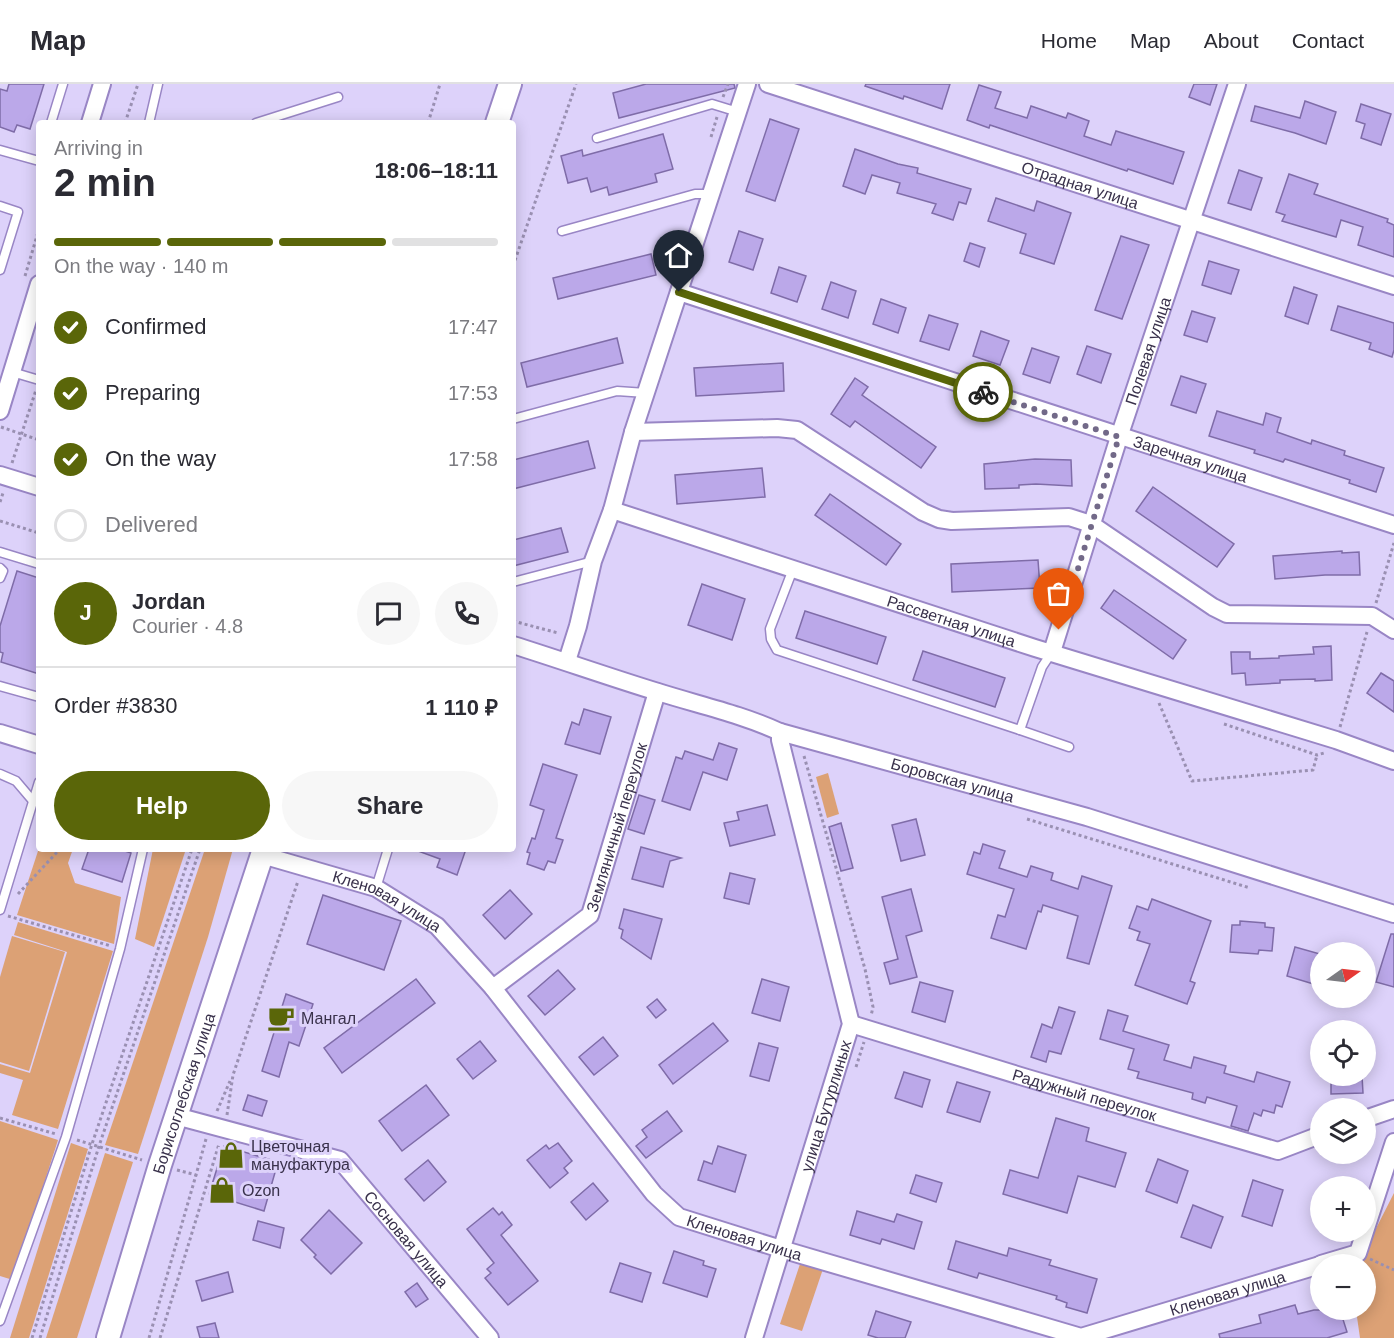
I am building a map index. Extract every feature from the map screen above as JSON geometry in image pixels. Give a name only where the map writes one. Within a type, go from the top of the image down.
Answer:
[{"type":"street","points":[[91,120],[102,84]]},
{"type":"street","points":[[498,120],[510,84]]},
{"type":"street","points":[[567,661],[593,561],[612,510],[633,432],[747,84]]},
{"type":"street","name":"Отрадная улица","points":[[768,84],[1394,286]]},
{"type":"street","name":"Полевая улица","points":[[1052,652],[1119,437],[1237,84]]},
{"type":"street","name":"Заречная улица","points":[[679,292],[1394,525]]},
{"type":"street","points":[[1,406],[36,294]]},
{"type":"street","points":[[633,432],[777,428],[797,430],[923,512],[939,519],[952,521],[1070,517],[1091,524],[1213,607],[1227,614],[1372,616],[1394,630]]},
{"type":"street","points":[[4,476],[36,486]]},
{"type":"street","name":"Рассветная улица","points":[[612,510],[1035,648],[1336,740],[1394,761]]},
{"type":"street","name":"Боровская улица","points":[[516,646],[657,692],[754,720],[780,732],[1087,818],[1394,914]]},
{"type":"street","name":"Земляничный переулок","points":[[493,988],[590,915],[657,692]]},
{"type":"street","name":"улица Бутурлиных","points":[[754,1338],[851,1024],[780,740],[780,732]]},
{"type":"street","points":[[0,733],[36,744]]},
{"type":"street","name":"Кленовая улица","points":[[263,852],[303,868],[376,888],[437,926],[493,988],[654,1194],[679,1217],[1081,1337],[1310,1268]]},
{"type":"street","name":"Борисоглебская улица","points":[[108,1338],[160,1165],[263,852]]},
{"type":"street","name":"Радужный переулок","points":[[851,1024],[1278,1151],[1310,1140]]},
{"type":"street","points":[[1376,1115],[1394,1109]]},
{"type":"street","name":"Сосновая улица","points":[[176,1116],[340,1160],[490,1338]]},
{"type":"street","points":[[1358,1253],[1394,1142]]},
{"type":"lane","points":[[52,120],[63,84]]},
{"type":"lane","points":[[150,120],[158,84]]},
{"type":"lane","points":[[266,120],[339,97]]},
{"type":"lane","points":[[597,138],[712,104],[738,112]]},
{"type":"lane","points":[[0,150],[36,159]]},
{"type":"lane","points":[[562,231],[695,194],[710,194]]},
{"type":"lane","points":[[0,206],[18,212],[0,270]]},
{"type":"lane","points":[[12,372],[36,379]]},
{"type":"lane","points":[[516,418],[617,391],[646,393]]},
{"type":"lane","points":[[0,552],[36,563]]},
{"type":"lane","points":[[516,581],[593,561]]},
{"type":"lane","points":[[0,568],[3,571],[0,579]]},
{"type":"lane","points":[[793,568],[770,629],[771,639],[777,650],[1069,747]]},
{"type":"lane","points":[[1020,730],[1042,667],[1052,652]]},
{"type":"lane","points":[[0,686],[36,697]]},
{"type":"lane","points":[[0,774],[16,780],[36,802],[0,912]]},
{"type":"lane","points":[[0,1321],[3,1301],[66,1137],[120,949],[142,852]]},
{"type":"lane","points":[[376,888],[387,852]]},
{"type":"path","points":[[126,120],[138,84]]},
{"type":"path","points":[[429,120],[440,84]]},
{"type":"path","points":[[516,257],[576,84]]},
{"type":"path","points":[[0,502],[4,476],[36,389]]},
{"type":"path","points":[[0,426],[36,439]]},
{"type":"path","points":[[0,521],[36,532]]},
{"type":"path","points":[[1216,722],[1317,754],[1330,755],[1394,543]]},
{"type":"path","points":[[516,622],[558,634]]},
{"type":"path","points":[[1149,700],[1171,707]]},
{"type":"path","points":[[1160,703],[1192,782],[1313,770],[1317,754]]},
{"type":"path","points":[[16,896],[57,852]]},
{"type":"path","points":[[32,1338],[92,1144],[191,852]]},
{"type":"path","points":[[40,1338],[99,1146],[199,852]]},
{"type":"path","points":[[160,1338],[207,1179],[217,1127],[232,1075],[303,868]]},
{"type":"path","points":[[0,912],[120,949]]},
{"type":"path","points":[[149,1338],[196,1175],[217,1127],[232,1075]]},
{"type":"path","points":[[0,1118],[196,1175]]},
{"type":"path","points":[[1358,1253],[1394,1270]]},
{"type":"shaded area","points":[[828,773],[839,814],[827,818],[816,777]]},
{"type":"shaded area","points":[[38,852],[72,852],[68,863],[75,883],[121,897],[114,944],[17,915]]},
{"type":"shaded area","points":[[152,852],[185,852],[154,947],[135,939]]},
{"type":"shaded area","points":[[204,852],[232,852],[208,937],[138,1154],[105,1145]]},
{"type":"shaded area","points":[[18,922],[113,951],[58,1129],[12,1115],[23,1080],[0,1073],[0,1064],[30,1073],[67,952],[14,935]]},
{"type":"shaded area","points":[[12,936],[65,952],[29,1071],[0,1062],[0,977]]},
{"type":"shaded area","points":[[0,1121],[58,1140],[13,1280],[0,1276]]},
{"type":"shaded area","points":[[71,1143],[88,1149],[29,1338],[10,1338]]},
{"type":"shaded area","points":[[105,1153],[133,1162],[77,1338],[46,1338]]},
{"type":"shaded area","points":[[1394,1193],[1394,1338],[1360,1338],[1357,1320],[1376,1320],[1376,1254],[1363,1254],[1369,1242],[1376,1242],[1376,1228]]},
{"type":"shaded area","points":[[801,1261],[823,1269],[802,1331],[780,1324]]},
{"type":"building","points":[[9,84],[44,84],[30,129],[17,125],[14,132],[0,127],[0,89],[7,91]]},
{"type":"building","points":[[646,84],[734,84],[735,88],[619,118],[613,93]]},
{"type":"building","points":[[866,84],[950,84],[942,109],[904,96],[903,99],[865,86]]},
{"type":"building","points":[[1194,84],[1217,84],[1210,105],[1189,97]]},
{"type":"building","points":[[979,85],[1001,92],[995,108],[1027,118],[1031,106],[1066,118],[1068,113],[1089,121],[1084,136],[1111,145],[1116,131],[1184,152],[1173,184],[990,125],[989,128],[967,120]]},
{"type":"building","points":[[1305,101],[1336,112],[1326,144],[1251,121],[1255,106],[1300,118]]},
{"type":"building","points":[[1361,104],[1391,114],[1381,145],[1361,138],[1365,124],[1356,121]]},
{"type":"building","points":[[770,119],[799,129],[775,201],[746,191]]},
{"type":"building","points":[[663,134],[673,169],[655,174],[657,182],[609,195],[607,187],[591,192],[587,178],[568,183],[561,156],[582,150],[583,156]]},
{"type":"building","points":[[855,149],[898,164],[918,168],[917,173],[971,189],[966,204],[959,202],[953,220],[932,213],[936,204],[897,193],[900,183],[872,175],[865,194],[843,186]]},
{"type":"building","points":[[1239,170],[1262,178],[1251,210],[1228,203]]},
{"type":"building","points":[[1289,174],[1318,184],[1314,194],[1388,219],[1387,222],[1394,225],[1394,257],[1358,245],[1363,227],[1341,220],[1336,237],[1282,221],[1285,215],[1276,212]]},
{"type":"building","points":[[996,198],[1034,211],[1037,201],[1071,213],[1054,264],[1020,253],[1026,234],[988,221]]},
{"type":"building","points":[[739,231],[763,239],[753,270],[729,262]]},
{"type":"building","points":[[1121,236],[1149,245],[1122,319],[1095,310]]},
{"type":"building","points":[[970,243],[985,248],[979,267],[964,261]]},
{"type":"building","points":[[651,254],[656,275],[558,299],[553,278]]},
{"type":"building","points":[[1209,261],[1239,270],[1231,294],[1202,285]]},
{"type":"building","points":[[779,267],[806,276],[797,302],[771,293]]},
{"type":"building","points":[[831,282],[856,291],[848,318],[822,309]]},
{"type":"building","points":[[1294,287],[1317,295],[1308,324],[1285,316]]},
{"type":"building","points":[[881,299],[906,308],[898,333],[873,324]]},
{"type":"building","points":[[1338,306],[1394,323],[1392,357],[1369,349],[1371,343],[1331,330]]},
{"type":"building","points":[[1192,311],[1215,318],[1207,342],[1184,335]]},
{"type":"building","points":[[929,315],[958,324],[949,350],[920,341]]},
{"type":"building","points":[[981,331],[1009,341],[1000,365],[973,356]]},
{"type":"building","points":[[617,338],[623,363],[527,387],[521,363]]},
{"type":"building","points":[[1087,346],[1111,354],[1101,383],[1077,374]]},
{"type":"building","points":[[1032,348],[1059,357],[1050,383],[1023,374]]},
{"type":"building","points":[[783,363],[784,391],[696,396],[694,368]]},
{"type":"building","points":[[1181,376],[1206,384],[1196,413],[1171,405]]},
{"type":"building","points":[[855,378],[868,387],[862,395],[936,447],[921,468],[855,421],[850,427],[831,414]]},
{"type":"building","points":[[1217,411],[1263,425],[1266,413],[1281,418],[1277,432],[1311,444],[1312,440],[1345,451],[1344,455],[1384,468],[1376,492],[1349,483],[1350,480],[1285,459],[1283,462],[1254,453],[1255,450],[1209,436]]},
{"type":"building","points":[[588,441],[595,468],[516,488],[516,459]]},
{"type":"building","points":[[1035,459],[1071,460],[1072,486],[1036,484],[1019,485],[1019,488],[985,489],[984,464]]},
{"type":"building","points":[[762,468],[765,497],[677,504],[675,475]]},
{"type":"building","points":[[1153,487],[1234,544],[1217,567],[1136,511]]},
{"type":"building","points":[[830,494],[901,544],[886,565],[815,515]]},
{"type":"building","points":[[561,528],[568,552],[516,565],[516,539]]},
{"type":"building","points":[[1342,551],[1342,553],[1359,552],[1360,575],[1275,579],[1273,556]]},
{"type":"building","points":[[1038,560],[1040,588],[952,592],[951,564]]},
{"type":"building","points":[[17,571],[36,577],[36,673],[1,662],[3,653],[0,652],[0,626]]},
{"type":"building","points":[[702,584],[745,599],[732,640],[688,625]]},
{"type":"building","points":[[1114,590],[1186,640],[1173,659],[1101,608]]},
{"type":"building","points":[[805,611],[886,637],[877,664],[796,638]]},
{"type":"building","points":[[1331,646],[1332,680],[1280,680],[1280,683],[1246,685],[1245,673],[1232,674],[1231,652],[1250,652],[1250,659],[1279,658],[1279,656],[1314,654],[1313,647]]},
{"type":"building","points":[[923,651],[1005,678],[995,707],[913,680]]},
{"type":"building","points":[[1381,673],[1394,681],[1394,712],[1367,693]]},
{"type":"building","points":[[584,709],[611,717],[600,754],[565,744],[572,722],[579,725]]},
{"type":"building","points":[[719,743],[737,749],[727,780],[703,772],[690,810],[662,801],[676,757],[682,759],[685,751],[713,760]]},
{"type":"building","points":[[543,764],[577,775],[556,838],[563,840],[555,863],[548,861],[544,870],[527,864],[530,853],[527,852],[532,838],[535,839],[544,810],[530,805]]},
{"type":"building","points":[[639,795],[655,800],[644,834],[628,829]]},
{"type":"building","points":[[767,805],[775,835],[730,846],[724,823],[739,820],[737,812]]},
{"type":"building","points":[[916,819],[925,855],[901,861],[892,825]]},
{"type":"building","points":[[841,823],[853,868],[841,871],[829,827]]},
{"type":"building","points":[[983,844],[1005,851],[999,868],[1027,877],[1031,866],[1053,873],[1051,880],[1078,889],[1082,876],[1112,886],[1089,964],[1067,958],[1078,916],[1043,905],[1041,912],[1038,911],[1026,949],[991,938],[998,915],[1005,917],[1014,889],[967,874],[974,852],[980,854]]},
{"type":"building","points":[[641,847],[681,858],[670,861],[663,887],[632,879]]},
{"type":"building","points":[[88,852],[131,853],[122,882],[82,869]]},
{"type":"building","points":[[421,852],[465,852],[457,875],[437,867],[440,859]]},
{"type":"building","points":[[730,873],[755,879],[749,904],[724,898]]},
{"type":"building","points":[[911,889],[922,931],[906,936],[917,977],[890,984],[884,963],[898,959],[882,897]]},
{"type":"building","points":[[510,890],[532,914],[505,939],[483,915]]},
{"type":"building","points":[[323,895],[401,921],[384,970],[307,944]]},
{"type":"building","points":[[1152,899],[1211,921],[1190,981],[1195,983],[1187,1004],[1135,985],[1150,944],[1137,940],[1140,932],[1129,928],[1137,906],[1148,910]]},
{"type":"building","points":[[624,909],[662,919],[651,959],[621,938],[623,930],[619,928]]},
{"type":"building","points":[[1240,921],[1265,923],[1265,927],[1274,928],[1272,951],[1259,950],[1258,954],[1230,952],[1232,925],[1240,925]]},
{"type":"building","points":[[1391,934],[1394,934],[1394,987],[1376,982]]},
{"type":"building","points":[[1295,947],[1310,951],[1310,983],[1287,976]]},
{"type":"building","points":[[558,970],[575,989],[545,1015],[528,996]]},
{"type":"building","points":[[416,979],[435,1003],[342,1073],[324,1048]]},
{"type":"building","points":[[762,979],[789,987],[780,1021],[752,1013]]},
{"type":"building","points":[[920,982],[953,991],[945,1022],[912,1012]]},
{"type":"building","points":[[286,994],[313,1004],[299,1046],[289,1042],[279,1077],[262,1071]]},
{"type":"building","points":[[657,999],[666,1010],[656,1018],[647,1007]]},
{"type":"building","points":[[1059,1007],[1075,1012],[1061,1054],[1049,1051],[1046,1062],[1031,1057],[1042,1024],[1052,1028]]},
{"type":"building","points":[[1108,1010],[1128,1016],[1123,1031],[1169,1045],[1164,1060],[1191,1068],[1194,1057],[1226,1066],[1224,1073],[1254,1082],[1257,1072],[1290,1082],[1282,1107],[1276,1105],[1274,1113],[1263,1110],[1261,1116],[1254,1113],[1248,1131],[1231,1126],[1237,1106],[1207,1097],[1205,1103],[1192,1099],[1193,1093],[1137,1078],[1139,1072],[1128,1069],[1134,1049],[1100,1039]]},
{"type":"building","points":[[713,1023],[728,1041],[673,1084],[659,1065]]},
{"type":"building","points":[[603,1037],[618,1056],[594,1075],[579,1057]]},
{"type":"building","points":[[480,1041],[496,1061],[473,1079],[457,1059]]},
{"type":"building","points":[[759,1043],[778,1048],[769,1081],[750,1076]]},
{"type":"building","points":[[904,1072],[930,1080],[922,1107],[895,1098]]},
{"type":"building","points":[[957,1082],[990,1092],[980,1122],[947,1112]]},
{"type":"building","points":[[426,1085],[449,1115],[402,1151],[379,1121]]},
{"type":"building","points":[[1331,1086],[1363,1086],[1363,1093],[1331,1094]]},
{"type":"building","points":[[248,1095],[267,1101],[262,1116],[243,1110]]},
{"type":"building","points":[[667,1111],[682,1131],[646,1158],[636,1146],[647,1137],[642,1130]]},
{"type":"building","points":[[1056,1118],[1089,1128],[1086,1141],[1126,1153],[1115,1187],[1078,1176],[1067,1213],[1003,1194],[1010,1170],[1038,1178]]},
{"type":"building","points":[[558,1143],[572,1161],[564,1168],[568,1173],[550,1188],[527,1160],[546,1145],[549,1149]]},
{"type":"building","points":[[224,1146],[278,1162],[264,1211],[209,1194]]},
{"type":"building","points":[[718,1146],[746,1155],[735,1192],[698,1180],[704,1161],[712,1164]]},
{"type":"building","points":[[1158,1159],[1188,1171],[1177,1203],[1146,1191]]},
{"type":"building","points":[[428,1160],[446,1182],[424,1201],[405,1179]]},
{"type":"building","points":[[916,1175],[942,1183],[936,1202],[910,1193]]},
{"type":"building","points":[[1253,1180],[1283,1190],[1272,1226],[1242,1216]]},
{"type":"building","points":[[593,1183],[608,1201],[586,1220],[571,1202]]},
{"type":"building","points":[[1193,1205],[1223,1217],[1211,1248],[1181,1237]]},
{"type":"building","points":[[493,1208],[499,1215],[502,1212],[512,1225],[501,1235],[538,1281],[508,1305],[485,1278],[491,1273],[487,1269],[494,1263],[467,1229]]},
{"type":"building","points":[[329,1210],[362,1243],[331,1274],[301,1240]]},
{"type":"building","points":[[857,1211],[894,1222],[897,1214],[922,1222],[914,1249],[882,1239],[880,1244],[850,1235]]},
{"type":"building","points":[[258,1221],[284,1228],[280,1248],[253,1240]]},
{"type":"building","points":[[956,1241],[1007,1256],[1009,1248],[1051,1260],[1049,1265],[1097,1279],[1087,1313],[1066,1307],[1067,1303],[1056,1299],[1057,1296],[979,1273],[977,1278],[948,1269]]},
{"type":"building","points":[[674,1251],[704,1261],[703,1265],[716,1269],[707,1297],[663,1283]]},
{"type":"building","points":[[620,1263],[651,1273],[642,1302],[610,1292]]},
{"type":"building","points":[[228,1272],[233,1292],[202,1301],[196,1281]]},
{"type":"building","points":[[417,1283],[428,1299],[416,1307],[405,1292]]},
{"type":"building","points":[[1295,1305],[1298,1314],[1310,1311],[1310,1320],[1343,1320],[1347,1332],[1327,1338],[1220,1338],[1219,1334],[1261,1323],[1259,1315]]},
{"type":"building","points":[[876,1311],[911,1322],[905,1338],[878,1338],[868,1335]]},
{"type":"building","points":[[215,1323],[219,1338],[200,1338],[197,1327]]},
{"type":"way so far","points":[[983,392],[1119,437],[1059,630]]},
{"type":"place","name":"Мангал","points":[[281,1018]]},
{"type":"place","name":"Цветочная мануфактура","points":[[231,1155]]},
{"type":"place","name":"Ozon","points":[[222,1190]]},
{"type":"route","points":[[679,292],[983,392]]}]
